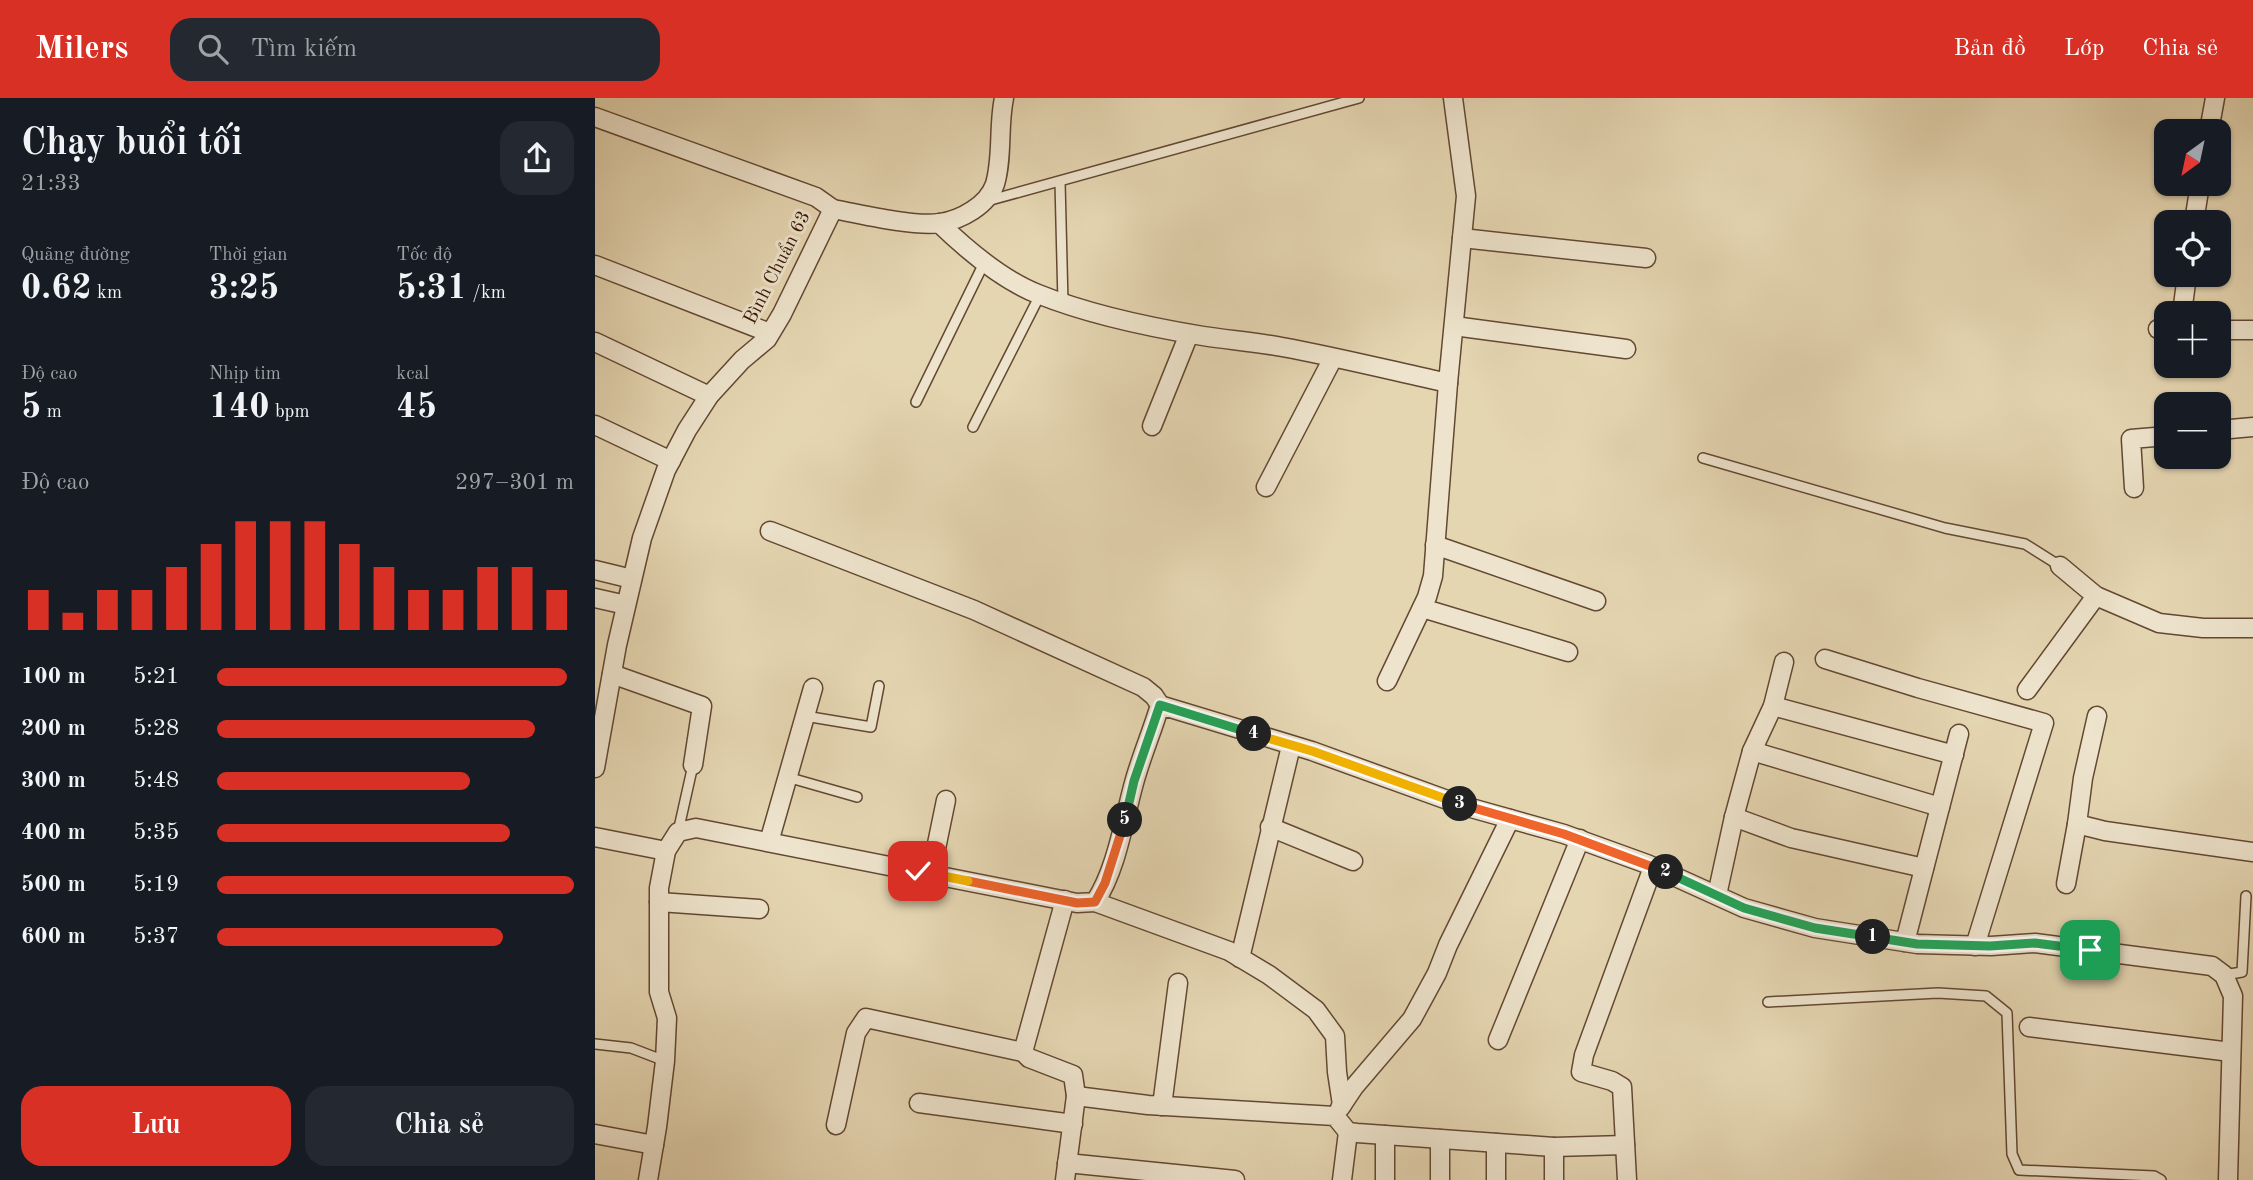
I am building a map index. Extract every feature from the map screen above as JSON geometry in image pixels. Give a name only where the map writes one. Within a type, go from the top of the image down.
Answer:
[{"type":"street","points":[[832,209],[899,220],[939,223],[963,215],[986,202],[995,184],[1004,98]]},
{"type":"street","points":[[1387,681],[1422,608],[1433,576],[1466,196],[1454,98]]},
{"type":"street","points":[[2211,119],[2215,98]]},
{"type":"street","name":"Bình Chuẩn 63","points":[[595,768],[606,676],[627,605],[642,538],[671,461],[709,396],[770,333],[782,314],[832,209],[816,197],[596,119]]},
{"type":"street","points":[[939,223],[961,244],[985,261],[1040,295],[1063,303],[1123,320],[1189,334],[1281,347],[1448,383]]},
{"type":"street","points":[[1462,238],[1646,258]]},
{"type":"street","points":[[595,265],[770,333]]},
{"type":"street","points":[[1454,326],[1626,349]]},
{"type":"street","points":[[2231,330],[2253,330]]},
{"type":"street","points":[[1152,426],[1189,334]]},
{"type":"street","points":[[595,342],[709,396]]},
{"type":"street","points":[[1266,487],[1333,358]]},
{"type":"street","points":[[595,425],[671,461]]},
{"type":"street","points":[[2231,429],[2253,427]]},
{"type":"street","points":[[2134,488],[2131,439],[2154,437]]},
{"type":"street","points":[[771,531],[974,610],[1143,687],[1160,705],[1291,747],[1312,751],[1464,806],[1580,839],[1653,867],[1744,908],[1815,928],[1905,942],[1975,946],[2035,943],[2212,966],[2224,975],[2233,996],[2228,1180]]},
{"type":"street","points":[[1435,545],[1596,601]]},
{"type":"street","points":[[2060,565],[2096,596],[2159,623],[2203,628],[2253,628]]},
{"type":"street","points":[[595,570],[632,579]]},
{"type":"street","points":[[2027,690],[2096,596]]},
{"type":"street","points":[[595,598],[627,605]]},
{"type":"street","points":[[1422,608],[1568,652]]},
{"type":"street","points":[[1825,659],[2044,723],[1975,946]]},
{"type":"street","points":[[1717,895],[1752,751],[1773,706],[1784,662]]},
{"type":"street","points":[[606,676],[702,706],[693,765]]},
{"type":"street","points":[[769,842],[813,688]]},
{"type":"street","points":[[1095,902],[1105,883],[1120,838],[1134,781],[1160,705]]},
{"type":"street","points":[[1773,706],[1954,755]]},
{"type":"street","points":[[2066,884],[2083,778],[2097,716]]},
{"type":"street","points":[[1905,942],[1959,734]]},
{"type":"street","points":[[1240,958],[1291,747]]},
{"type":"street","points":[[1752,751],[1940,807]]},
{"type":"street","points":[[931,873],[946,800]]},
{"type":"street","points":[[1734,817],[1791,838],[1924,868]]},
{"type":"street","points":[[1338,1111],[1412,1018],[1437,973],[1510,819]]},
{"type":"street","points":[[2077,824],[2105,831],[2253,852]]},
{"type":"street","points":[[1270,827],[1353,861]]},
{"type":"street","points":[[648,1180],[666,1061],[667,1018],[659,992],[659,902],[666,851],[678,832],[696,828],[1065,900],[1095,902],[1229,951],[1269,975],[1316,1010],[1335,1036],[1338,1111],[1348,1132],[1342,1180]]},
{"type":"street","points":[[595,837],[666,851]]},
{"type":"street","points":[[1498,1040],[1580,839]]},
{"type":"street","points":[[1627,1180],[1622,1087],[1612,1081],[1581,1072],[1584,1055],[1653,867]]},
{"type":"street","points":[[1023,1052],[1065,900]]},
{"type":"street","points":[[659,902],[758,909]]},
{"type":"street","points":[[1162,1106],[1178,983]]},
{"type":"street","points":[[836,1125],[856,1033],[866,1018],[1023,1052],[1029,1058],[1073,1075],[1076,1096],[1066,1171],[1235,1180]]},
{"type":"street","points":[[2029,1027],[2231,1052]]},
{"type":"street","points":[[1076,1096],[1162,1106],[1338,1111]]},
{"type":"street","points":[[919,1103],[1073,1124]]},
{"type":"street","points":[[1348,1132],[1554,1147],[1625,1145]]},
{"type":"street","points":[[595,1134],[654,1144]]},
{"type":"street","points":[[1385,1135],[1385,1180]]},
{"type":"street","points":[[1440,1139],[1440,1180]]},
{"type":"street","points":[[1496,1143],[1496,1180]]},
{"type":"street","points":[[1554,1147],[1554,1180]]},
{"type":"lane","points":[[986,202],[1359,98]]},
{"type":"lane","points":[[1060,182],[1063,303]]},
{"type":"lane","points":[[916,402],[985,261]]},
{"type":"lane","points":[[973,427],[1040,295]]},
{"type":"lane","points":[[1703,458],[1945,528],[2025,544],[2060,565]]},
{"type":"lane","points":[[805,716],[871,727],[879,686]]},
{"type":"lane","points":[[678,832],[693,765]]},
{"type":"lane","points":[[787,778],[857,797]]},
{"type":"lane","points":[[2224,975],[2242,972],[2246,896]]},
{"type":"lane","points":[[1768,1002],[1938,993],[1986,996],[2007,1013],[2012,1154],[2019,1170],[2154,1176],[2161,1180]]},
{"type":"lane","points":[[595,1044],[631,1048],[666,1061]]},
{"type":"route","points":[[918,871],[1077,903],[1095,902],[1101,894],[1120,838],[1134,781],[1160,705],[1291,747],[1312,751],[1464,806],[1564,834],[1647,864],[1744,908],[1815,928],[1917,944],[1990,946],[2035,943],[2090,950]]}]
